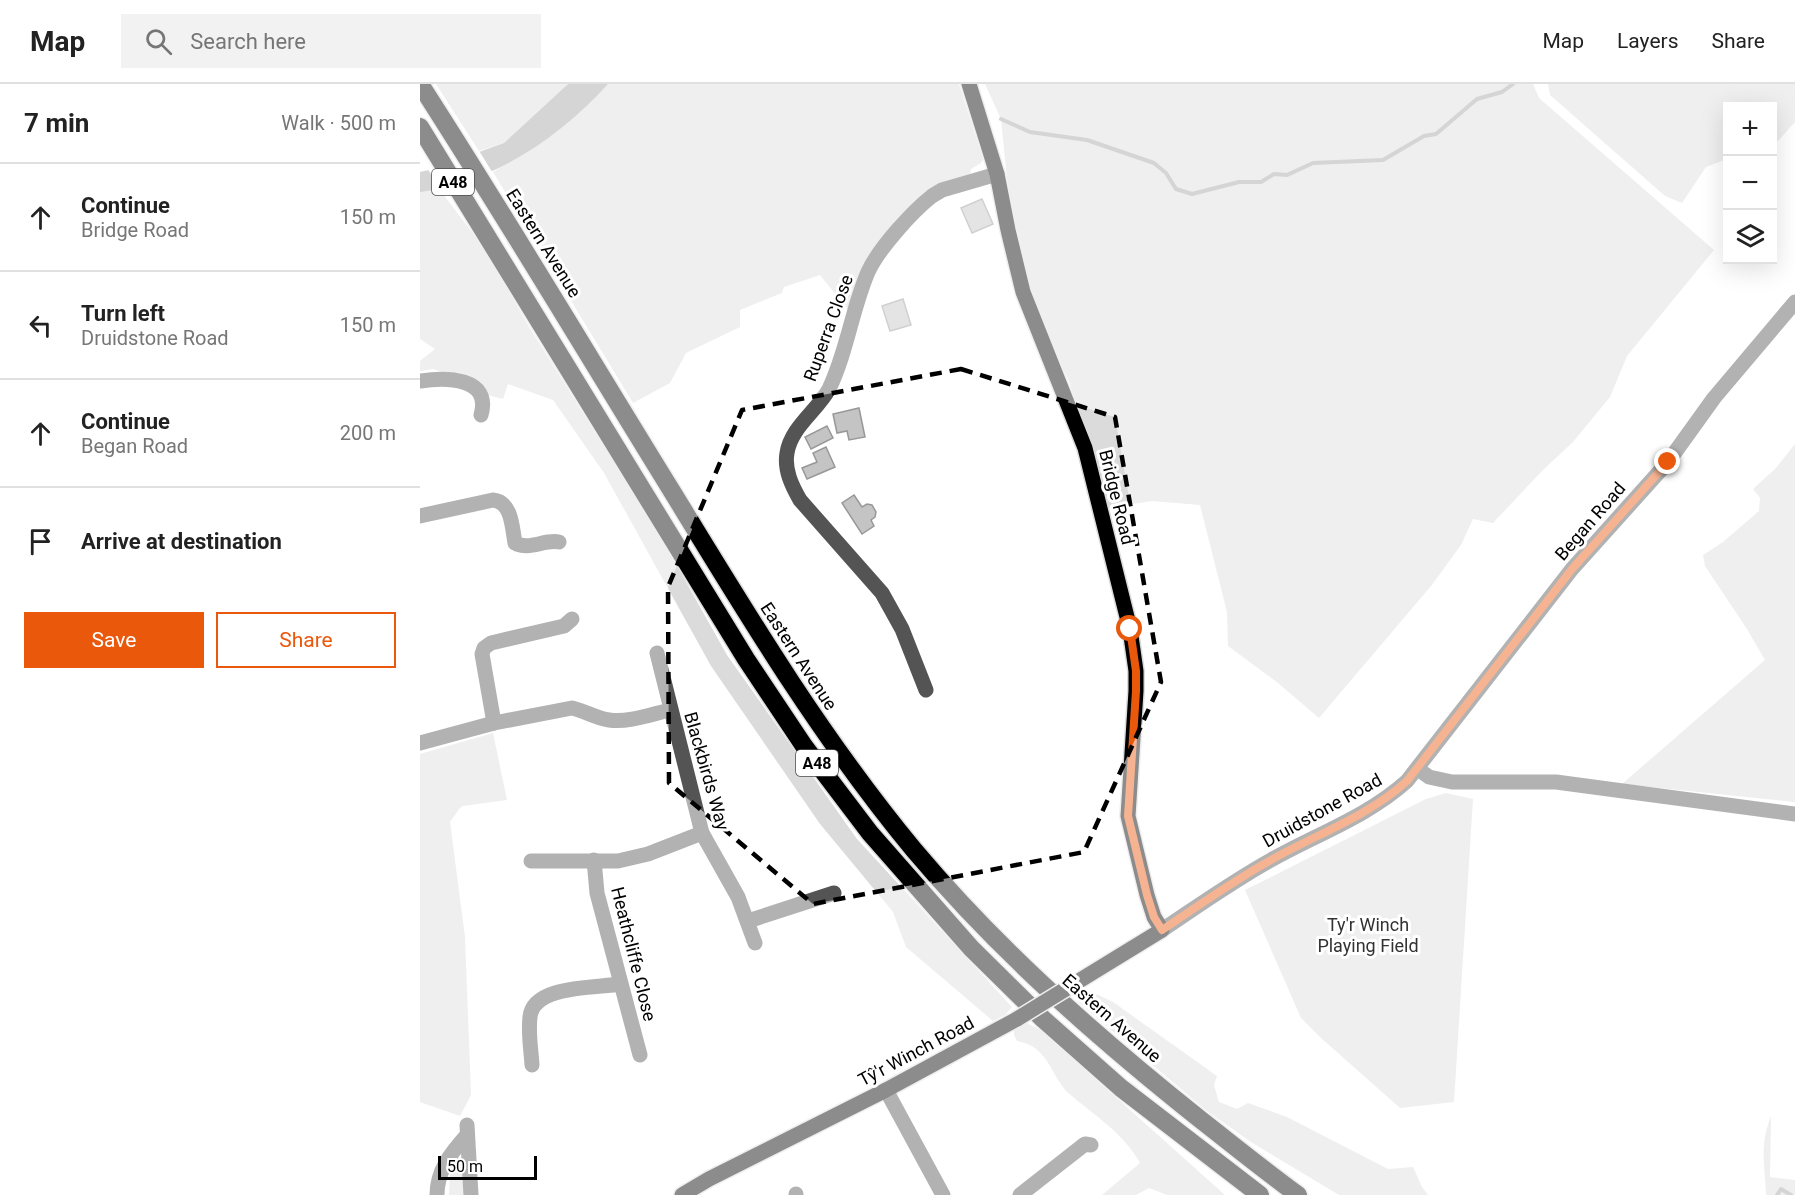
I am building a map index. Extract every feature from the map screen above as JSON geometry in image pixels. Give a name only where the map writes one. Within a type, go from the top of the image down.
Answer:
[{"type":"highway","name":"Eastern Avenue","points":[[420,84],[765,644],[836,748],[886,815],[949,889],[1027,971],[1137,1070],[1253,1161]]},
{"type":"highway","name":"A48","points":[[420,128],[746,659],[804,746],[870,833],[963,939],[1043,1019],[1121,1088],[1260,1195]]},
{"type":"highway","name":"A48","points":[[1253,1161],[1313,1195]]},
{"type":"highway","points":[[1253,1161],[1298,1195]]},
{"type":"main road","name":"Bridge Road","points":[[969,84],[997,174],[1023,292],[1085,448],[1130,629],[1136,671],[1136,691],[1128,816],[1147,895],[1154,917],[1162,930]]},
{"type":"main road","name":"Tŷ'r Winch Road","points":[[682,1195],[886,1090],[1017,1019],[1162,930]]},
{"type":"street","name":"Ruperra Close","points":[[926,690],[894,612],[872,580],[800,500],[787,470],[786,455],[789,442],[828,390],[867,274],[883,248],[932,196],[942,190],[997,174]]},
{"type":"street","name":"Began Road","points":[[1418,769],[1572,569],[1668,462],[1714,398],[1795,302]]},
{"type":"street","points":[[420,381],[459,380],[474,387],[482,395],[484,404],[481,415]]},
{"type":"street","points":[[420,516],[493,500],[500,501],[507,506],[515,543],[526,546],[550,540],[558,542]]},
{"type":"street","points":[[494,723],[482,654],[484,648],[490,643],[564,626],[572,619]]},
{"type":"street","points":[[657,653],[670,710]]},
{"type":"street","name":"Blackbirds Way","points":[[420,742],[494,723],[572,708],[609,720],[621,720],[670,710],[702,833],[729,879],[755,943]]},
{"type":"street","name":"Druidstone Road","points":[[1162,930],[1271,860],[1367,810],[1395,792],[1418,769]]},
{"type":"street","points":[[1418,769],[1429,777],[1452,782],[1556,782],[1795,814]]},
{"type":"street","points":[[531,861],[631,859],[702,833]]},
{"type":"street","name":"Heathcliffe Close","points":[[594,860],[597,893],[640,1056]]},
{"type":"street","points":[[748,921],[834,893]]},
{"type":"street","points":[[532,1065],[530,1016],[534,1006],[542,998],[553,993],[620,984]]},
{"type":"street","points":[[886,1090],[943,1195]]},
{"type":"street","points":[[437,1195],[439,1175],[467,1130],[471,1195]]},
{"type":"street","points":[[1020,1195],[1085,1144],[1091,1145]]},
{"type":"highlighted area","points":[[961,369],[1115,417],[1161,682],[1084,852],[813,904],[669,783],[668,587],[742,410]]},
{"type":"green space","points":[[436,84],[568,84],[504,143],[479,151]]},
{"type":"green space","points":[[608,84],[959,84],[983,159],[971,169],[970,174],[937,184],[916,201],[849,311],[820,275],[784,287],[782,293],[740,310],[740,327],[686,353],[670,383],[633,403],[493,172],[554,132]]},
{"type":"green space","points":[[985,84],[1533,84],[1539,98],[1714,250],[1627,356],[1610,397],[1573,442],[1493,523],[1473,519],[1461,545],[1431,586],[1319,718],[1278,683],[1228,646],[1227,612],[1200,505],[1152,501],[1107,508],[1069,381],[1040,323],[1024,280],[1007,179],[1001,119]]},
{"type":"green space","points":[[1548,84],[1795,84],[1795,122],[1777,141],[1777,102],[1723,102],[1723,161],[1706,167],[1682,203],[1665,196],[1550,95]]},
{"type":"green space","points":[[439,189],[485,249],[528,325],[667,548],[727,655],[857,839],[1012,1007],[1005,1015],[993,1021],[906,947],[893,912],[820,824],[711,666],[604,473],[553,400],[508,384],[503,399],[484,394],[468,380],[433,369],[420,371],[420,361],[435,349],[420,339],[420,190]]},
{"type":"green space","points":[[1795,444],[1795,802],[1622,784],[1765,660],[1705,566],[1703,555],[1723,542],[1759,511],[1760,498],[1753,489],[1776,468]]},
{"type":"green space","points":[[493,733],[507,800],[463,806],[450,822],[465,937],[471,1095],[460,1116],[420,1102],[420,754]]},
{"type":"green space","name":"Ty'r Winch Playing Field","points":[[1446,793],[1473,799],[1454,1102],[1400,1108],[1301,1018],[1245,890],[1426,799]]},
{"type":"green space","points":[[1090,991],[1113,1002],[1217,1076],[1214,1085],[1219,1102],[1237,1109],[1248,1103],[1287,1117],[1388,1169],[1413,1167],[1428,1195],[1339,1195],[1251,1142],[1207,1111],[1078,1002],[1079,992]]},
{"type":"green space","points":[[1025,1022],[1042,1031],[1225,1195],[1167,1195],[1149,1188],[1136,1195],[1102,1195],[1140,1163],[1116,1133],[1066,1091],[1047,1061],[1035,1048],[1017,1041],[1014,1028]]},
{"type":"green space","points":[[1771,1116],[1770,1177],[1795,1180],[1795,1195],[1766,1195],[1764,1146]]},
{"type":"green space","points":[[455,1157],[463,1159],[468,1195],[449,1195],[450,1172],[447,1167]]},
{"type":"shaded area","points":[[568,84],[608,84],[569,122],[547,139],[499,168],[447,187],[420,192],[420,172],[504,143]]},
{"type":"pier","points":[[478,149],[494,175],[442,191],[427,168]]},
{"type":"building","points":[[982,199],[993,224],[972,233],[961,208]]},
{"type":"building","points":[[903,299],[911,325],[890,331],[882,306]]},
{"type":"building","points":[[859,408],[865,437],[849,440],[847,431],[837,433],[833,414]]},
{"type":"building","points":[[827,426],[833,438],[811,449],[805,437]]},
{"type":"building","points":[[826,447],[835,467],[807,479],[802,468],[817,462],[813,453]]},
{"type":"building","points":[[854,495],[862,507],[867,504],[872,505],[876,512],[875,517],[871,520],[874,526],[862,534],[842,503]]},
{"type":"waterway","points":[[1001,119],[1030,132],[1087,140],[1154,163],[1166,173],[1176,189],[1192,194],[1239,182],[1261,182],[1274,174],[1287,175],[1313,163],[1383,160],[1424,136],[1436,134],[1477,99],[1502,92],[1513,84]]},
{"type":"waterway","points":[[1777,1195],[1781,1189],[1791,1195]]},
{"type":"route","points":[[1130,629],[1135,657],[1136,691],[1128,816],[1151,910],[1162,930],[1271,860],[1359,815],[1395,792],[1407,781],[1572,569],[1668,462]]}]
